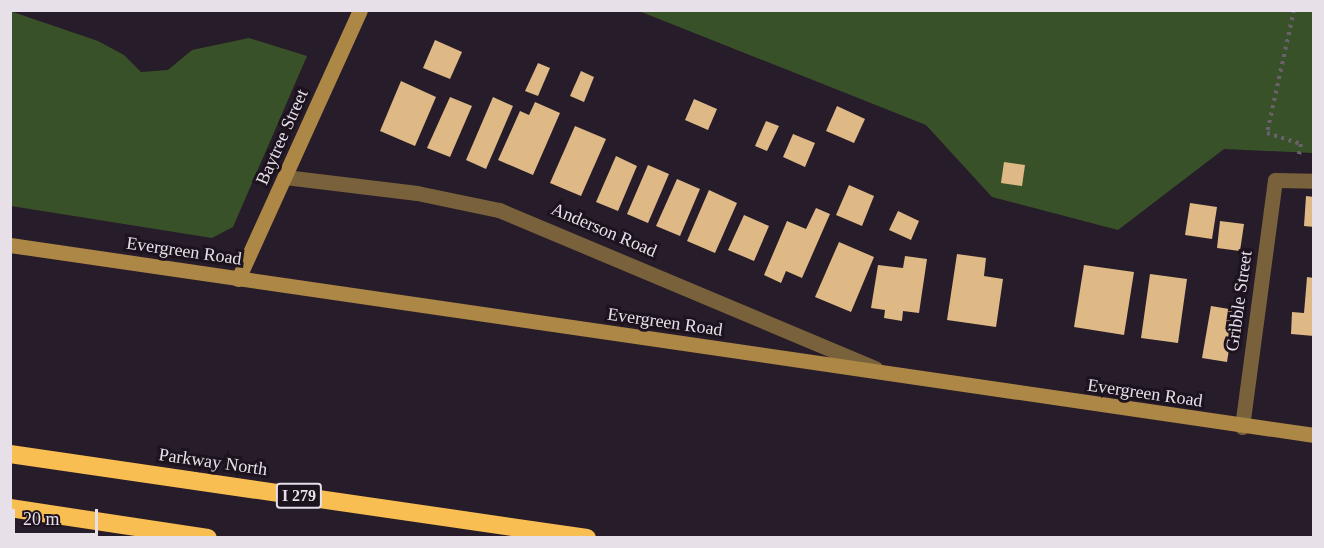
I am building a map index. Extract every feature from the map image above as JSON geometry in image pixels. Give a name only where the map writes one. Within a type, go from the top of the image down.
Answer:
[{"type":"highway","name":"Parkway North","points":[[10,454],[587,537]]},
{"type":"highway","points":[[10,508],[208,537]]},
{"type":"main road","name":"Baytree Street","points":[[238,279],[360,10]]},
{"type":"main road","name":"Evergreen Road","points":[[10,245],[1242,427],[1314,435]]},
{"type":"street","name":"Anderson Road","points":[[285,177],[417,193],[499,210],[892,375]]},
{"type":"street","name":"Gribble Street","points":[[1242,427],[1275,180],[1294,180]]},
{"type":"street","points":[[1294,180],[1314,181]]},
{"type":"path","points":[[1294,10],[1267,133],[1301,144],[1294,180]]},
{"type":"green space","points":[[10,11],[98,41],[124,55],[141,72],[168,70],[192,50],[249,38],[307,56],[233,227],[212,238],[11,206]]},
{"type":"green space","points":[[639,11],[1313,11],[1313,153],[1224,149],[1118,230],[992,197],[926,125]]},
{"type":"building","points":[[435,40],[462,52],[450,79],[423,68]]},
{"type":"building","points":[[538,63],[550,68],[538,96],[525,91]]},
{"type":"building","points":[[581,71],[594,77],[584,102],[570,96]]},
{"type":"building","points":[[401,81],[436,97],[415,146],[380,131]]},
{"type":"building","points":[[450,97],[472,106],[450,157],[427,148]]},
{"type":"building","points":[[493,97],[513,106],[486,169],[466,160]]},
{"type":"building","points":[[694,99],[717,109],[708,130],[685,120]]},
{"type":"building","points":[[535,102],[560,113],[533,175],[498,160],[520,111],[529,115]]},
{"type":"building","points":[[837,106],[865,119],[854,143],[826,131]]},
{"type":"building","points":[[766,121],[779,126],[767,151],[755,146]]},
{"type":"building","points":[[575,126],[606,139],[581,196],[550,183]]},
{"type":"building","points":[[793,134],[815,143],[805,167],[783,157]]},
{"type":"building","points":[[616,156],[637,166],[618,211],[596,202]]},
{"type":"building","points":[[1004,162],[1025,165],[1022,186],[1001,183]]},
{"type":"building","points":[[648,165],[669,174],[648,223],[627,214]]},
{"type":"building","points":[[677,179],[700,189],[680,236],[656,226]]},
{"type":"building","points":[[849,185],[874,196],[862,226],[836,215]]},
{"type":"building","points":[[709,190],[737,203],[715,253],[687,241]]},
{"type":"building","points":[[1306,196],[1314,197],[1314,227],[1304,226]]},
{"type":"building","points":[[1190,203],[1217,207],[1212,239],[1185,235]]},
{"type":"building","points":[[816,208],[830,214],[802,278],[786,271],[781,283],[764,275],[787,221],[806,229]]},
{"type":"building","points":[[898,211],[919,221],[911,240],[889,230]]},
{"type":"building","points":[[744,215],[769,226],[754,261],[728,250]]},
{"type":"building","points":[[1220,221],[1244,224],[1240,251],[1217,248]]},
{"type":"building","points":[[839,242],[874,257],[851,312],[815,297]]},
{"type":"building","points":[[957,254],[986,258],[984,276],[1003,279],[996,327],[947,320]]},
{"type":"building","points":[[905,256],[927,259],[919,313],[903,311],[902,321],[884,318],[885,310],[871,308],[878,265],[903,268]]},
{"type":"building","points":[[1084,265],[1134,272],[1124,335],[1074,327]]},
{"type":"building","points":[[1150,274],[1187,279],[1178,343],[1141,338]]},
{"type":"building","points":[[1307,277],[1314,278],[1314,336],[1291,334],[1292,312],[1304,313]]},
{"type":"building","points":[[1211,306],[1235,310],[1227,362],[1202,358]]}]
